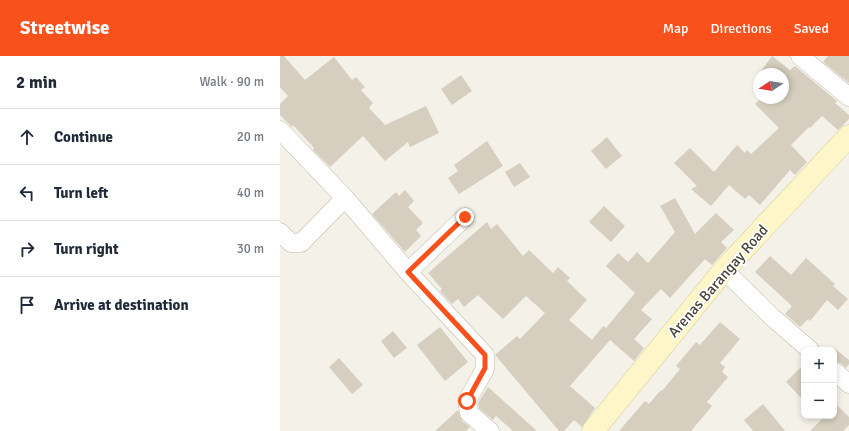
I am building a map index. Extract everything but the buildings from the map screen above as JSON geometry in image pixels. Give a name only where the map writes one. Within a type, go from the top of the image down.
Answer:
[{"type":"street","points":[[800,56],[849,97]]},
{"type":"street","points":[[280,130],[345,198],[408,272],[485,355],[485,368],[467,401],[469,413],[490,431]]},
{"type":"street","name":"Arenas Barangay Road","points":[[593,431],[724,270],[849,136]]},
{"type":"street","points":[[280,232],[291,243],[301,243],[345,198]]},
{"type":"street","points":[[408,272],[465,217]]},
{"type":"street","points":[[724,270],[772,317],[807,347]]},
{"type":"street","points":[[837,374],[849,384]]},
{"type":"route","points":[[465,217],[408,272],[485,355],[485,368],[467,401]]}]
